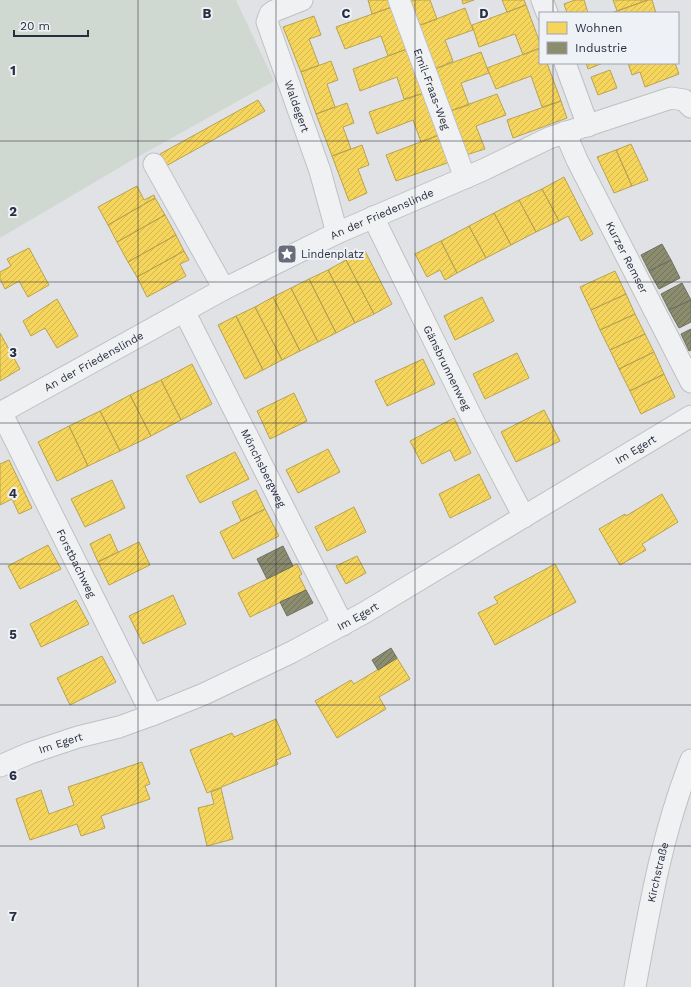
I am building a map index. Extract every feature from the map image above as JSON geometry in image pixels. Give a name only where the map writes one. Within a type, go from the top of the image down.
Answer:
[{"type":"street","name":"Waldegert","points":[[302,0],[274,11],[270,14],[267,22],[320,171],[337,233]]},
{"type":"street","name":"Emil-Fraas-Weg","points":[[399,0],[465,178]]},
{"type":"street","points":[[542,0],[547,12]]},
{"type":"street","points":[[565,64],[588,126]]},
{"type":"street","name":"An der Friedenslinde","points":[[1,413],[224,289],[337,233],[502,162],[545,140],[565,132],[588,126],[672,98],[684,100],[691,107]]},
{"type":"street","name":"Kurzer Remser","points":[[565,132],[580,166],[691,382]]},
{"type":"street","points":[[154,164],[224,289]]},
{"type":"street","name":"Gänsbrunnenweg","points":[[373,217],[475,424],[524,517]]},
{"type":"street","name":"Mönchsbergweg","points":[[184,311],[343,625]]},
{"type":"street","name":"Forstbachweg","points":[[1,413],[152,715]]},
{"type":"street","name":"Im Egert","points":[[0,766],[43,748],[119,727],[152,715],[239,678],[343,625],[691,416]]},
{"type":"street","name":"Kirchstraße","points":[[635,987],[657,872],[671,820],[691,760]]},
{"type":"shaded area","points":[[0,0],[236,0],[274,81],[134,159],[0,238]]},
{"type":"building: Wohnen","points":[[368,0],[389,0],[392,7],[372,14]]},
{"type":"building: Wohnen","points":[[408,0],[430,0],[437,19],[418,26]]},
{"type":"building: Wohnen","points":[[462,0],[474,0],[463,4]]},
{"type":"building: Wohnen","points":[[502,0],[524,0],[526,5],[507,12]]},
{"type":"building: Wohnen","points":[[575,0],[584,0],[588,12],[567,12],[564,4]]},
{"type":"building: Wohnen","points":[[613,0],[648,0],[617,11]]},
{"type":"building: Wohnen","points":[[648,0],[652,0],[656,12],[614,12]]},
{"type":"building: Wohnen","points":[[526,5],[539,40],[539,48],[523,55],[515,34],[479,47],[472,25]]},
{"type":"building: Wohnen","points":[[392,7],[407,49],[388,56],[381,36],[345,49],[336,27]]},
{"type":"building: Wohnen","points":[[465,8],[473,30],[445,40],[453,61],[435,69],[418,26]]},
{"type":"building: Wohnen","points":[[314,16],[321,35],[309,39],[319,65],[301,72],[283,27]]},
{"type":"building: Wohnen","points":[[539,48],[539,64],[547,64],[561,101],[542,107],[531,76],[496,89],[487,68]]},
{"type":"building: Wohnen","points":[[407,49],[424,93],[404,99],[397,77],[360,91],[353,69]]},
{"type":"building: Wohnen","points":[[481,52],[489,73],[461,83],[469,105],[450,111],[435,69]]},
{"type":"building: Wohnen","points":[[331,61],[338,80],[327,84],[335,107],[316,114],[301,72]]},
{"type":"building: Wohnen","points":[[586,64],[600,64],[588,69]]},
{"type":"building: Wohnen","points":[[628,64],[675,64],[679,74],[645,87],[640,72],[632,75]]},
{"type":"building: Wohnen","points":[[610,70],[617,88],[598,95],[591,77]]},
{"type":"building: Wohnen","points":[[424,93],[439,135],[421,142],[413,120],[377,134],[369,112]]},
{"type":"building: Wohnen","points":[[497,94],[506,115],[476,126],[485,149],[466,155],[450,111]]},
{"type":"building: Wohnen","points":[[258,100],[265,111],[166,166],[160,154]]},
{"type":"building: Wohnen","points":[[561,101],[567,118],[513,138],[507,120]]},
{"type":"building: Wohnen","points":[[347,103],[354,123],[343,127],[351,149],[332,156],[316,114]]},
{"type":"building: Wohnen","points":[[439,135],[450,162],[396,181],[386,155]]},
{"type":"building: Wohnen","points":[[631,144],[648,180],[632,186],[616,150]]},
{"type":"building: Wohnen","points":[[362,145],[369,165],[358,169],[367,193],[349,201],[332,156]]},
{"type":"building: Wohnen","points":[[616,150],[632,186],[614,193],[597,157]]},
{"type":"building: Wohnen","points":[[564,177],[593,234],[581,241],[568,216],[559,221],[542,189]]},
{"type":"building: Wohnen","points":[[137,186],[144,200],[154,195],[155,198],[108,225],[98,207]]},
{"type":"building: Wohnen","points":[[542,189],[559,221],[536,232],[519,200]]},
{"type":"building: Wohnen","points":[[155,198],[165,215],[117,242],[108,225]]},
{"type":"building: Wohnen","points":[[519,200],[536,232],[511,245],[494,213]]},
{"type":"building: Wohnen","points":[[494,213],[511,245],[486,258],[469,226]]},
{"type":"building: Wohnen","points":[[165,215],[176,235],[128,262],[117,242]]},
{"type":"building: Wohnen","points":[[469,226],[486,258],[457,273],[441,241]]},
{"type":"building: Wohnen","points":[[176,235],[184,251],[137,277],[128,262]]},
{"type":"building: Wohnen","points":[[441,241],[457,273],[445,280],[440,270],[427,277],[415,254]]},
{"type":"building: Wohnen","points":[[29,248],[49,285],[28,297],[19,281],[5,289],[0,279],[0,272],[11,266],[7,259]]},
{"type":"building: Wohnen","points":[[184,251],[189,260],[180,264],[186,276],[147,297],[137,277]]},
{"type":"building: Wohnen","points":[[365,251],[392,304],[374,314],[346,260]]},
{"type":"building: Wohnen","points":[[346,260],[374,314],[355,323],[328,270]]},
{"type":"building: Wohnen","points":[[328,270],[355,323],[336,333],[309,279]]},
{"type":"building: Wohnen","points":[[615,271],[626,294],[591,310],[580,287]]},
{"type":"building: Wohnen","points":[[309,279],[336,333],[318,342],[291,288]]},
{"type":"building: Wohnen","points":[[291,288],[318,342],[300,351],[273,297]]},
{"type":"building: Wohnen","points":[[626,294],[635,314],[600,330],[591,310]]},
{"type":"building: Wohnen","points":[[273,297],[300,351],[282,360],[255,307]]},
{"type":"building: Wohnen","points":[[482,297],[494,321],[455,340],[444,316]]},
{"type":"building: Wohnen","points":[[57,299],[78,336],[57,348],[45,328],[31,336],[23,321]]},
{"type":"building: Wohnen","points":[[255,307],[282,360],[263,370],[236,316]]},
{"type":"building: Wohnen","points":[[635,314],[645,334],[610,350],[600,330]]},
{"type":"building: Wohnen","points":[[236,316],[263,370],[245,379],[218,325]]},
{"type":"building: Wohnen","points":[[0,333],[20,369],[0,381]]},
{"type":"building: Wohnen","points":[[645,334],[654,352],[619,369],[610,350]]},
{"type":"building: Wohnen","points":[[654,352],[664,374],[630,391],[619,369]]},
{"type":"building: Wohnen","points":[[517,353],[529,378],[485,399],[473,374]]},
{"type":"building: Wohnen","points":[[423,359],[435,384],[387,406],[375,381]]},
{"type":"building: Wohnen","points":[[192,364],[212,404],[181,420],[161,380]]},
{"type":"building: Wohnen","points":[[664,374],[675,397],[641,414],[630,391]]},
{"type":"building: Wohnen","points":[[161,380],[181,420],[151,436],[130,395]]},
{"type":"building: Wohnen","points":[[294,393],[307,421],[270,439],[257,411]]},
{"type":"building: Wohnen","points":[[130,395],[151,436],[120,451],[100,411]]},
{"type":"building: Wohnen","points":[[544,410],[560,441],[516,462],[501,432]]},
{"type":"building: Wohnen","points":[[100,411],[120,451],[88,466],[69,426]]},
{"type":"building: Wohnen","points":[[454,418],[471,453],[455,461],[450,450],[422,464],[410,441]]},
{"type":"building: Wohnen","points":[[69,426],[88,466],[57,481],[38,442]]},
{"type":"building: Wohnen","points":[[328,449],[340,472],[298,493],[286,470]]},
{"type":"building: Wohnen","points":[[235,452],[249,479],[200,503],[186,476]]},
{"type":"building: Wohnen","points":[[9,460],[32,508],[19,514],[12,499],[0,505],[0,464]]},
{"type":"building: Wohnen","points":[[479,474],[491,498],[450,518],[439,494]]},
{"type":"building: Wohnen","points":[[112,480],[125,508],[85,527],[71,499]]},
{"type":"building: Wohnen","points":[[256,490],[265,509],[241,521],[232,502]]},
{"type":"building: Wohnen","points":[[662,494],[678,522],[642,544],[646,550],[620,565],[599,529],[625,514],[626,516]]},
{"type":"building: Wohnen","points":[[354,507],[366,532],[327,551],[315,527]]},
{"type":"building: Wohnen","points":[[265,509],[279,536],[233,559],[220,532]]},
{"type":"building: Wohnen","points":[[110,534],[118,552],[98,562],[90,544]]},
{"type":"building: Wohnen","points":[[139,542],[150,565],[109,585],[98,562]]},
{"type":"building: Wohnen","points":[[48,545],[61,569],[20,589],[8,566]]},
{"type":"building: Wohnen","points":[[357,556],[366,573],[346,584],[336,566]]},
{"type":"building: Wohnen","points":[[297,564],[302,574],[299,576],[306,590],[250,617],[238,593]]},
{"type":"building: Wohnen","points":[[555,564],[576,602],[495,645],[478,613],[498,603],[494,597]]},
{"type":"building: Wohnen","points":[[173,595],[186,624],[143,644],[129,616]]},
{"type":"building: Wohnen","points":[[76,600],[89,624],[41,647],[30,624]]},
{"type":"building: Wohnen","points":[[102,656],[116,682],[70,705],[57,678]]},
{"type":"building: Wohnen","points":[[397,658],[410,679],[379,697],[386,709],[337,738],[315,701],[351,680],[354,684]]},
{"type":"building: Wohnen","points":[[276,719],[291,754],[276,760],[278,764],[207,793],[190,750],[232,733],[234,737]]},
{"type":"building: Wohnen","points":[[142,762],[150,784],[145,786],[150,799],[101,816],[105,828],[81,836],[77,824],[30,840],[16,799],[41,790],[49,814],[74,805],[68,787]]},
{"type":"building: Wohnen","points":[[221,788],[233,839],[207,846],[198,808],[214,804],[211,792]]},
{"type":"building: Industrie","points":[[662,244],[671,260],[649,271],[641,255]]},
{"type":"building: Industrie","points":[[671,260],[680,278],[659,289],[649,271]]},
{"type":"building: Industrie","points":[[682,283],[691,300],[669,310],[661,294]]},
{"type":"building: Industrie","points":[[691,300],[691,322],[679,328],[669,310]]},
{"type":"building: Industrie","points":[[691,329],[691,350],[689,351],[681,334]]},
{"type":"building: Industrie","points":[[283,546],[293,566],[267,579],[257,559]]},
{"type":"building: Industrie","points":[[306,590],[313,603],[287,616],[280,602]]},
{"type":"building: Industrie","points":[[391,648],[397,658],[378,670],[372,660]]},
{"type":"place","name":"Lindenplatz","points":[[287,254]]}]
